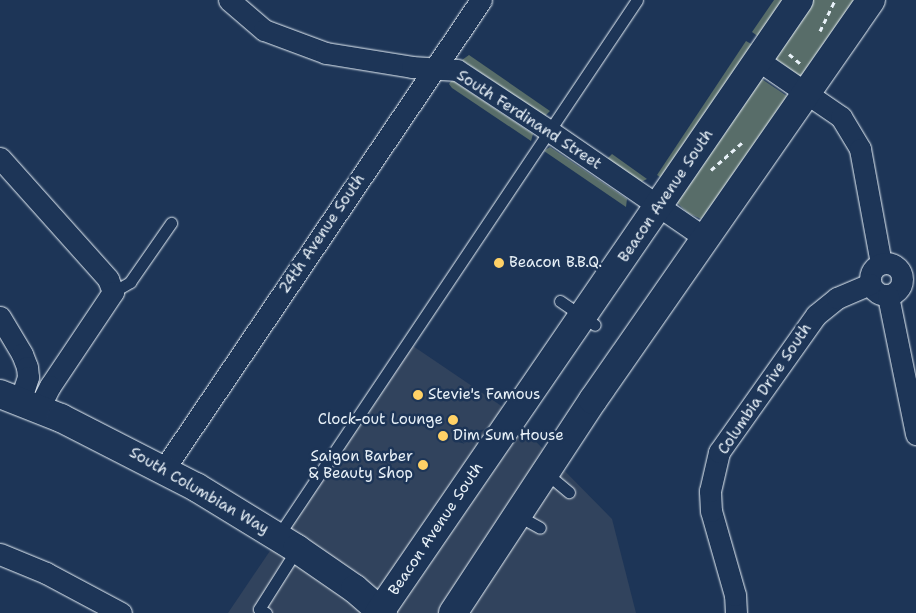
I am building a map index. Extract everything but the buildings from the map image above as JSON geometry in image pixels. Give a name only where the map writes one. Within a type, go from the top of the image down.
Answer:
[{"type":"main road","name":"Beacon Avenue South","points":[[381,612],[553,373],[627,265],[658,208],[799,0]]},
{"type":"main road","points":[[454,613],[528,521],[546,473],[593,400],[705,238],[806,79],[871,0]]},
{"type":"main road","name":"South Columbian Way","points":[[20,401],[164,469],[287,543],[355,590],[381,612]]},
{"type":"street","name":"South Ferdinand Street","points":[[229,0],[264,30],[291,42],[326,53],[457,70],[548,130],[658,208],[705,238]]},
{"type":"street","name":"24th Avenue South","points":[[164,469],[481,0]]},
{"type":"street","points":[[758,60],[806,79],[841,117],[860,149],[882,263]]},
{"type":"street","points":[[0,158],[111,285],[50,386],[20,401]]},
{"type":"street","points":[[882,263],[895,266],[909,274],[900,288],[888,296],[877,293],[870,284],[872,272],[882,263]]},
{"type":"street","name":"Columbia Drive South","points":[[736,613],[734,595],[711,511],[710,490],[720,452],[816,315],[837,298],[870,284]]},
{"type":"street","points":[[888,296],[916,434]]},
{"type":"street","points":[[0,317],[22,354],[27,367],[28,376],[20,401]]},
{"type":"street","points":[[0,554],[46,573],[121,613]]},
{"type":"lane","points":[[266,613],[259,609],[287,543],[548,130],[637,0]]},
{"type":"lane","points":[[111,285],[130,282],[171,223]]},
{"type":"lane","points":[[560,301],[589,320]]},
{"type":"lane","points":[[546,473],[569,492]]},
{"type":"path","points":[[787,52],[806,79]]},
{"type":"path","points":[[707,175],[751,135]]},
{"type":"shaded area","points":[[410,344],[500,405],[612,519],[636,613],[228,613]]},
{"type":"green space","points":[[774,0],[784,0],[759,37],[752,32]]},
{"type":"green space","points":[[810,0],[860,0],[805,80],[772,56]]},
{"type":"green space","points":[[746,41],[753,45],[663,179],[657,175]]},
{"type":"green space","points":[[469,55],[550,111],[545,116],[462,60]]},
{"type":"green space","points":[[760,78],[787,96],[786,103],[709,215],[701,219],[688,213],[675,201]]},
{"type":"green space","points":[[452,80],[533,134],[531,141],[452,88],[449,84]]},
{"type":"green space","points":[[550,147],[627,199],[626,207],[544,151]]},
{"type":"green space","points":[[612,154],[647,179],[641,182],[606,160]]},
{"type":"place","name":"Beacon B.B.Q.","points":[[499,263]]},
{"type":"place","name":"Stevie's Famous","points":[[418,395]]},
{"type":"place","name":"Clock-out Lounge","points":[[453,420]]},
{"type":"place","name":"Dim Sum House","points":[[443,436]]},
{"type":"place","name":"Saigon Barber & Beauty Shop","points":[[423,465]]}]
